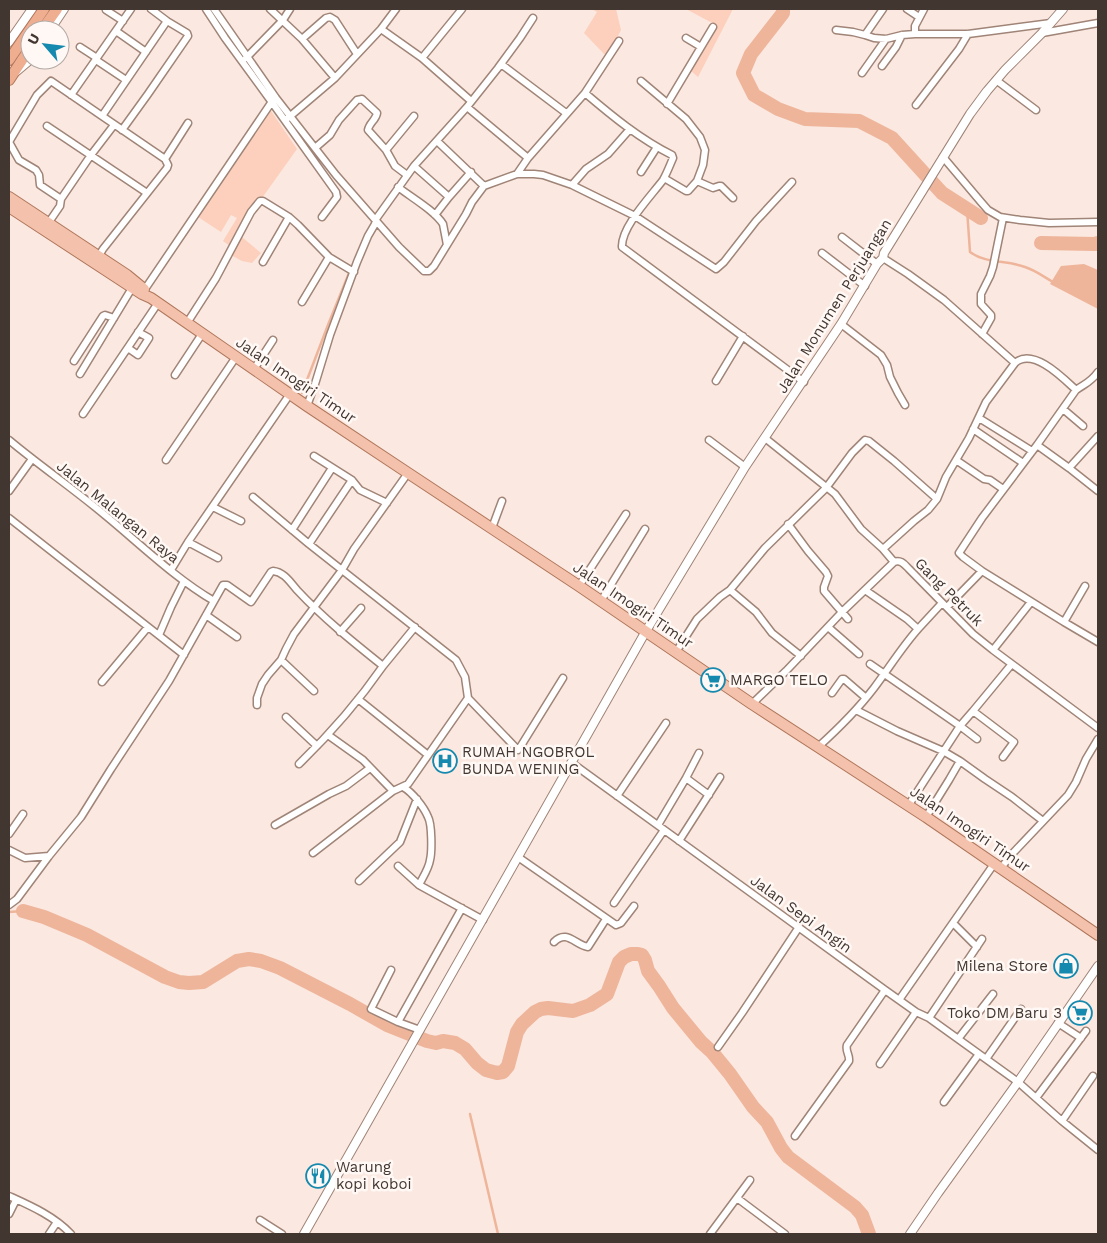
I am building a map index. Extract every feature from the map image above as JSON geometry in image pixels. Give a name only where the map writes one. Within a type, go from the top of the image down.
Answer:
[{"type":"highway","points":[[9,60],[44,9]]},
{"type":"highway","points":[[49,20],[57,9]]},
{"type":"highway","points":[[11,77],[20,63]]},
{"type":"main road","name":"Jalan Imogiri Timur","points":[[9,197],[46,226],[97,260],[132,288],[149,296]]},
{"type":"main road","name":"Jalan Imogiri Timur","points":[[9,207],[46,226]]},
{"type":"main road","name":"Jalan Imogiri Timur","points":[[97,260],[127,275],[149,296],[297,399],[602,601],[752,704],[926,817],[1098,935]]},
{"type":"street","points":[[9,42],[32,9]]},
{"type":"street","points":[[57,20],[64,9]]},
{"type":"street","points":[[71,95],[131,9]]},
{"type":"street","points":[[122,130],[188,36],[188,33],[151,9]]},
{"type":"street","points":[[206,9],[225,38],[245,59]]},
{"type":"street","points":[[214,9],[245,59],[333,180],[376,219],[399,247],[424,270],[429,271],[434,266],[472,202],[484,186],[517,174],[543,175],[572,185],[635,216],[716,269],[792,182]]},
{"type":"street","points":[[270,9],[302,39],[335,78]]},
{"type":"street","points":[[245,59],[283,20],[290,9]]},
{"type":"street","points":[[288,118],[335,78],[381,29],[396,9]]},
{"type":"street","points":[[422,58],[462,9]]},
{"type":"street","points":[[865,35],[884,9]]},
{"type":"street","points":[[907,9],[919,17]]},
{"type":"street","points":[[915,34],[914,29],[924,9]]},
{"type":"street","name":"Jalan Monumen Perjuangan","points":[[304,1234],[646,631],[745,467],[842,324],[970,114],[996,80],[1064,9]]},
{"type":"street","points":[[106,10],[123,21]]},
{"type":"street","points":[[302,39],[326,18],[330,18],[335,20],[357,54]]},
{"type":"street","points":[[171,570],[213,507],[297,399],[315,384],[330,335],[376,219],[414,166],[467,107],[502,64],[533,18]]},
{"type":"street","points":[[102,116],[167,21]]},
{"type":"street","points":[[836,30],[886,39],[915,34],[968,34],[1051,23]]},
{"type":"street","points":[[1042,33],[1098,24]]},
{"type":"street","points":[[667,104],[713,27]]},
{"type":"street","points":[[381,29],[422,58],[471,101]]},
{"type":"street","points":[[116,31],[146,52]]},
{"type":"street","points":[[916,105],[959,49],[968,34]]},
{"type":"street","points":[[882,66],[902,35]]},
{"type":"street","points":[[686,38],[701,47]]},
{"type":"street","points":[[862,73],[886,39]]},
{"type":"street","points":[[517,174],[528,158],[585,93],[620,41]]},
{"type":"street","points":[[80,46],[126,80]]},
{"type":"street","points":[[502,64],[566,113]]},
{"type":"street","points":[[996,80],[1036,110]]},
{"type":"street","points":[[61,198],[40,185],[39,175],[36,170],[19,160],[9,142],[37,95],[50,81],[165,159],[168,165],[97,260]]},
{"type":"street","points":[[641,81],[686,119],[703,144],[705,154],[697,181],[687,192],[664,178]]},
{"type":"street","points":[[585,93],[630,129],[673,156],[664,178],[635,216],[622,242],[623,248],[804,382]]},
{"type":"street","points":[[83,414],[138,332],[149,296],[274,99]]},
{"type":"street","points":[[311,148],[330,135],[339,120],[357,100],[362,99],[377,113],[368,130],[386,150],[395,166],[407,175]]},
{"type":"street","points":[[467,107],[528,158]]},
{"type":"street","points":[[386,150],[414,116]]},
{"type":"street","points":[[165,159],[188,123]]},
{"type":"street","points":[[46,226],[60,206],[61,198],[114,125]]},
{"type":"street","points":[[47,126],[147,193]]},
{"type":"street","points":[[572,185],[586,169],[608,154],[630,129]]},
{"type":"street","points":[[437,141],[484,186]]},
{"type":"street","points":[[641,172],[657,147]]},
{"type":"street","points":[[943,157],[988,210],[1000,217],[1049,223],[1098,222]]},
{"type":"street","points":[[319,161],[333,180],[337,197],[322,217]]},
{"type":"street","points":[[414,166],[449,197]]},
{"type":"street","points":[[435,215],[471,172]]},
{"type":"street","points":[[697,181],[713,188],[721,186],[733,198]]},
{"type":"street","points":[[398,188],[435,215],[443,224],[447,245]]},
{"type":"street","points":[[187,323],[216,278],[251,212],[260,201],[290,217],[329,257],[354,272]]},
{"type":"street","points":[[263,262],[290,217]]},
{"type":"street","points":[[982,334],[991,315],[982,304],[981,294],[993,267],[1003,218]]},
{"type":"street","points":[[842,237],[880,261],[908,274],[944,300],[1015,363]]},
{"type":"street","points":[[822,253],[865,286]]},
{"type":"street","points":[[302,302],[329,257]]},
{"type":"street","points":[[80,374],[132,288]]},
{"type":"street","points":[[74,360],[103,316],[114,318]]},
{"type":"street","points":[[842,324],[881,355],[905,405]]},
{"type":"street","points":[[128,348],[138,355],[148,338],[138,332]]},
{"type":"street","points":[[175,375],[202,334]]},
{"type":"street","points":[[716,381],[743,336]]},
{"type":"street","points":[[254,369],[273,340]]},
{"type":"street","points":[[166,460],[236,357]]},
{"type":"street","points":[[883,548],[928,510],[937,499],[946,477],[986,402],[1015,363],[1025,358],[1036,360],[1046,365],[1076,390]]},
{"type":"street","points":[[1098,372],[1091,381],[1076,390],[974,529],[959,553],[982,571],[1098,642]]},
{"type":"street","points":[[1091,381],[1098,386]]},
{"type":"street","points":[[1063,409],[1083,426]]},
{"type":"street","points":[[979,418],[1032,451]]},
{"type":"street","points":[[973,429],[1023,463]]},
{"type":"street","points":[[1069,468],[1098,436]]},
{"type":"street","points":[[765,438],[835,494],[861,529],[883,548],[894,562]]},
{"type":"street","name":"Jalan Malangan Raya","points":[[9,440],[32,460],[103,513],[184,581],[214,601]]},
{"type":"street","points":[[709,440],[745,467]]},
{"type":"street","points":[[676,652],[697,619],[730,590],[765,548],[826,488],[852,453],[865,440],[894,461],[937,499]]},
{"type":"street","points":[[1037,445],[1098,491]]},
{"type":"street","points":[[314,456],[352,480],[360,490],[387,503]]},
{"type":"street","points":[[9,491],[32,460]]},
{"type":"street","points":[[956,460],[1003,489]]},
{"type":"street","points":[[292,530],[332,468]]},
{"type":"street","points":[[257,705],[257,698],[262,684],[281,660],[294,634],[342,570],[354,549],[408,473]]},
{"type":"street","points":[[309,544],[352,480]]},
{"type":"street","points":[[253,497],[309,544],[456,660],[465,677],[468,698],[516,749],[519,750],[563,678]]},
{"type":"street","points":[[492,528],[502,501]]},
{"type":"street","points":[[213,507],[241,521]]},
{"type":"street","points":[[579,586],[626,514]]},
{"type":"street","points":[[9,518],[184,655]]},
{"type":"street","points":[[788,524],[826,572],[828,576],[824,591],[848,619]]},
{"type":"street","points":[[602,601],[645,529]]},
{"type":"street","points":[[188,542],[218,558]]},
{"type":"street","name":"Gang Petruk","points":[[752,704],[842,612],[896,561],[901,562],[973,634],[1011,665],[1098,728]]},
{"type":"street","points":[[818,747],[856,710],[918,628],[982,571]]},
{"type":"street","points":[[9,905],[16,899],[81,817],[169,681],[223,585],[225,584],[250,602],[271,572],[282,574],[340,632],[382,666]]},
{"type":"street","points":[[159,635],[184,581]]},
{"type":"street","points":[[1064,622],[1084,586]]},
{"type":"street","points":[[730,590],[756,612],[772,634],[801,656]]},
{"type":"street","points":[[865,590],[918,628]]},
{"type":"street","points":[[993,650],[1031,602]]},
{"type":"street","points":[[340,632],[361,608]]},
{"type":"street","points":[[206,615],[237,637]]},
{"type":"street","points":[[102,682],[148,627]]},
{"type":"street","points":[[299,764],[358,699],[382,666],[415,627]]},
{"type":"street","points":[[828,627],[860,654]]},
{"type":"street","points":[[281,660],[314,691]]},
{"type":"street","points":[[870,664],[977,739]]},
{"type":"street","points":[[908,806],[960,726],[1011,665]]},
{"type":"street","points":[[832,693],[844,678],[866,698]]},
{"type":"street","points":[[313,854],[393,791],[408,784],[468,698]]},
{"type":"street","points":[[358,699],[428,755]]},
{"type":"street","points":[[856,710],[960,761],[1043,821]]},
{"type":"street","points":[[973,710],[1014,742],[1003,757]]},
{"type":"street","points":[[286,717],[317,746]]},
{"type":"street","points":[[617,796],[666,723]]},
{"type":"street","points":[[328,734],[355,754],[393,791]]},
{"type":"street","points":[[899,1000],[952,923],[997,866],[1012,854],[1063,801],[1098,739]]},
{"type":"street","points":[[614,903],[661,828],[699,753]]},
{"type":"street","points":[[926,817],[960,761]]},
{"type":"street","name":"Jalan Sepi Angin","points":[[572,763],[885,990],[916,1012],[929,1018],[1018,1082],[1098,1150]]},
{"type":"street","points":[[275,825],[346,786],[370,768]]},
{"type":"street","points":[[679,841],[720,777]]},
{"type":"street","points":[[686,778],[709,795]]},
{"type":"street","points":[[403,787],[417,799],[429,817],[431,826],[430,860],[419,885]]},
{"type":"street","points":[[359,881],[400,842],[417,799]]},
{"type":"street","points":[[9,834],[23,814]]},
{"type":"street","points":[[9,850],[24,858],[49,856]]},
{"type":"street","points":[[518,857],[616,925],[619,925],[634,906]]},
{"type":"street","points":[[398,866],[419,885],[483,920]]},
{"type":"street","points":[[399,1022],[462,908]]},
{"type":"street","points":[[554,942],[560,937],[566,937],[584,947],[588,947],[606,919]]},
{"type":"street","points":[[952,923],[977,947]]},
{"type":"street","points":[[718,1047],[736,1017],[799,927]]},
{"type":"street","points":[[929,1018],[982,939]]},
{"type":"street","points":[[910,1234],[1098,966]]},
{"type":"street","points":[[391,970],[370,1009],[419,1030]]},
{"type":"street","points":[[794,1136],[849,1061],[847,1045],[885,990]]},
{"type":"street","points":[[958,1040],[992,994]]},
{"type":"street","points":[[986,1059],[1021,1009]]},
{"type":"street","points":[[880,1064],[916,1012]]},
{"type":"street","points":[[1058,1023],[1080,1038]]},
{"type":"street","points":[[1036,1098],[1086,1031]]},
{"type":"street","points":[[944,1102],[979,1054]]},
{"type":"street","points":[[1062,1121],[1094,1076]]},
{"type":"street","points":[[710,1234],[750,1180]]},
{"type":"street","points":[[9,1196],[57,1222],[71,1234]]},
{"type":"street","points":[[737,1198],[775,1232],[784,1234]]},
{"type":"street","points":[[9,1214],[16,1200]]},
{"type":"street","points":[[260,1220],[282,1234]]},
{"type":"street","points":[[49,1234],[57,1222]]},
{"type":"shaded area","points":[[592,9],[616,9],[621,30],[607,57],[584,33],[597,12]]},
{"type":"shaded area","points":[[686,9],[733,9],[698,77],[691,71],[716,25]]},
{"type":"shaded area","points":[[269,108],[297,149],[237,233],[261,253],[252,263],[242,261],[227,253],[230,246],[223,241],[237,218],[231,215],[221,232],[198,217]]},
{"type":"shaded area","points":[[1084,264],[1098,270],[1098,309],[1050,284],[1061,266]]},
{"type":"waterway","points":[[783,9],[783,13],[751,54],[743,73],[754,95],[778,109],[805,119],[859,121],[892,138],[942,193],[981,218]]},
{"type":"waterway","points":[[967,209],[970,252],[990,260],[1029,268],[1053,282]]},
{"type":"waterway","points":[[1041,243],[1098,243]]},
{"type":"waterway","points":[[302,393],[349,273]]},
{"type":"waterway","points":[[9,912],[23,911]]},
{"type":"waterway","points":[[23,911],[44,917],[87,935],[165,977],[179,982],[203,982],[237,961],[249,959],[261,961],[280,968],[387,1025],[427,1041],[455,1043],[465,1049],[486,1070],[497,1073],[503,1072],[508,1066],[517,1032],[522,1024],[535,1012],[548,1008],[573,1011],[590,1005],[607,994],[619,962],[624,957],[631,954],[642,955],[648,971],[673,1008],[730,1074],[753,1107],[767,1122],[788,1157],[855,1207],[862,1215],[869,1234]]},
{"type":"waterway","points":[[470,1114],[498,1234]]},
{"type":"place","name":"MARGO TELO","points":[[713,680]]},
{"type":"place","name":"RUMAH NGOBROL BUNDA WENING","points":[[445,761]]},
{"type":"place","name":"Milena Store","points":[[1066,966]]},
{"type":"place","name":"Toko DM Baru 3","points":[[1080,1013]]},
{"type":"place","name":"Warung kopi koboi","points":[[318,1176]]}]
